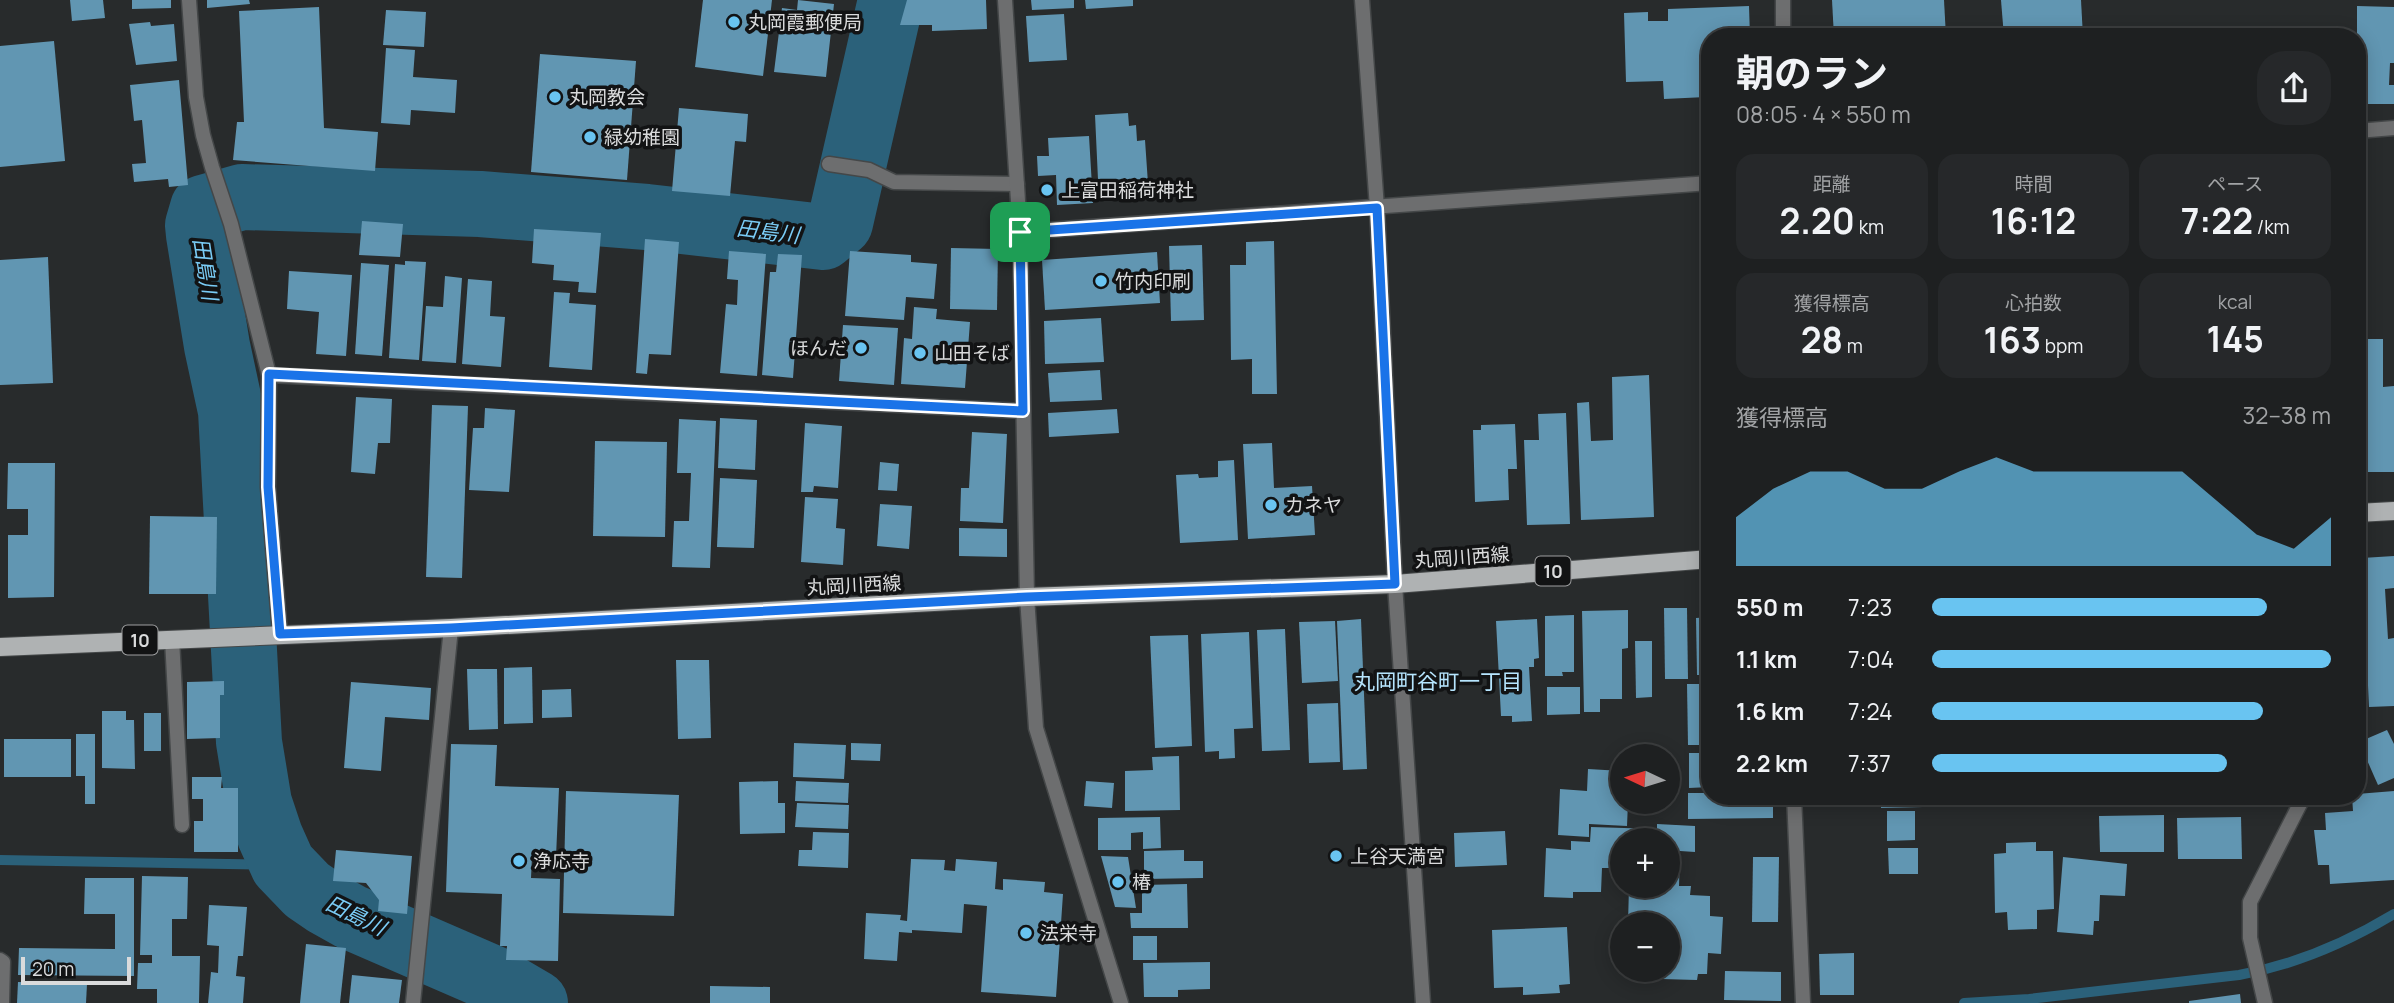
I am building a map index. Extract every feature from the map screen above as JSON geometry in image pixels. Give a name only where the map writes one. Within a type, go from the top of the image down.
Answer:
[{"type":"main road","points":[[2366,513],[2394,511]]},
{"type":"main road","name":"丸岡川西線","points":[[0,647],[451,628],[1027,597],[1395,584],[1701,560]]},
{"type":"street","points":[[189,0],[196,97],[204,135],[231,224],[269,374],[268,487],[280,634]]},
{"type":"street","points":[[1005,0],[1020,232],[1027,597],[1036,728],[1121,1003]]},
{"type":"street","points":[[1362,0],[1377,208],[1395,584],[1423,1003]]},
{"type":"street","points":[[1783,0],[1783,28]]},
{"type":"street","points":[[2366,130],[2394,128]]},
{"type":"street","points":[[829,164],[869,170],[894,182],[1017,184]]},
{"type":"street","points":[[1020,232],[1701,184]]},
{"type":"street","points":[[269,374],[1023,411]]},
{"type":"street","points":[[413,1003],[451,628]]},
{"type":"street","points":[[173,639],[182,825]]},
{"type":"street","points":[[1794,805],[1803,1003]]},
{"type":"street","points":[[2265,1003],[2250,938],[2250,902],[2299,805]]},
{"type":"street","points":[[0,960],[3,962],[2,1003]]},
{"type":"building","points":[[70,0],[103,0],[105,18],[72,21]]},
{"type":"building","points":[[132,0],[171,0],[171,8],[132,9]]},
{"type":"building","points":[[207,0],[249,0],[250,4],[207,8]]},
{"type":"building","points":[[703,0],[772,0],[763,76],[695,67]]},
{"type":"building","points":[[798,0],[834,4],[826,77],[774,72],[782,8],[797,10]]},
{"type":"building","points":[[907,0],[986,0],[987,29],[932,31],[932,25],[900,25]]},
{"type":"building","points":[[1031,0],[1074,0],[1074,8],[1032,10]]},
{"type":"building","points":[[1085,0],[1133,0],[1133,6],[1086,9]]},
{"type":"building","points":[[1832,0],[1944,0],[1946,28],[1834,28]]},
{"type":"building","points":[[2001,0],[2081,0],[2083,28],[2003,28]]},
{"type":"building","points":[[1749,6],[1750,28],[1701,28],[1701,97],[1664,99],[1663,81],[1626,82],[1624,13],[1648,12],[1648,21],[1668,21],[1668,9]]},
{"type":"building","points":[[2357,6],[2394,7],[2394,63],[2390,63],[2389,85],[2394,85],[2394,104],[2366,104],[2366,28],[2357,28]]},
{"type":"building","points":[[319,7],[324,128],[378,132],[375,171],[233,160],[237,122],[244,122],[239,11]]},
{"type":"building","points":[[386,10],[426,12],[424,47],[383,45]]},
{"type":"building","points":[[1064,14],[1067,60],[1029,62],[1026,16]]},
{"type":"building","points":[[150,22],[151,26],[174,24],[177,61],[136,65],[129,24]]},
{"type":"building","points":[[54,41],[65,161],[0,167],[0,46]]},
{"type":"building","points":[[386,48],[415,50],[413,77],[457,80],[455,113],[411,110],[410,125],[381,123]]},
{"type":"building","points":[[540,54],[636,61],[627,180],[531,172]]},
{"type":"building","points":[[179,80],[188,185],[169,187],[168,179],[134,182],[132,164],[146,163],[142,120],[134,121],[130,85]]},
{"type":"building","points":[[679,108],[748,114],[746,142],[735,141],[730,196],[672,191]]},
{"type":"building","points":[[1128,113],[1129,126],[1136,125],[1137,141],[1145,140],[1149,198],[1099,201],[1095,115]]},
{"type":"building","points":[[1089,136],[1093,203],[1057,205],[1056,175],[1038,176],[1037,156],[1049,156],[1048,138]]},
{"type":"building","points":[[362,221],[403,224],[400,257],[359,255]]},
{"type":"building","points":[[534,229],[601,233],[596,293],[578,292],[579,282],[553,280],[554,265],[532,263]]},
{"type":"building","points":[[645,239],[679,242],[671,355],[649,354],[647,374],[636,373]]},
{"type":"building","points":[[1274,241],[1277,394],[1252,394],[1252,359],[1231,360],[1230,265],[1246,265],[1246,242]]},
{"type":"building","points":[[1202,245],[1204,320],[1171,321],[1169,246]]},
{"type":"building","points":[[951,248],[998,249],[997,310],[950,309]]},
{"type":"building","points":[[729,251],[766,254],[757,376],[720,373],[726,304],[737,305],[738,280],[727,279]]},
{"type":"building","points":[[850,251],[911,255],[911,262],[937,264],[934,299],[906,297],[904,320],[845,316]]},
{"type":"building","name":"竹内印刷","points":[[1157,252],[1160,303],[1045,310],[1042,260]]},
{"type":"building","points":[[778,254],[802,255],[793,378],[762,375],[770,272],[776,272]]},
{"type":"building","points":[[48,257],[53,383],[0,385],[0,260]]},
{"type":"building","points":[[405,261],[426,262],[419,360],[389,358],[395,264],[405,265]]},
{"type":"building","points":[[361,263],[389,265],[382,356],[355,354]]},
{"type":"building","points":[[289,271],[352,275],[346,356],[316,354],[319,312],[287,309]]},
{"type":"building","points":[[445,276],[462,278],[456,363],[422,361],[426,306],[443,307]]},
{"type":"building","points":[[468,279],[492,281],[490,316],[505,317],[501,367],[462,364]]},
{"type":"building","points":[[554,292],[570,293],[569,303],[596,305],[592,370],[549,367]]},
{"type":"building","points":[[914,307],[937,309],[936,319],[970,322],[965,388],[901,384],[904,338],[912,339]]},
{"type":"building","points":[[1101,318],[1104,362],[1045,364],[1044,321]]},
{"type":"building","points":[[843,325],[898,328],[894,385],[839,381]]},
{"type":"building","points":[[2366,339],[2383,339],[2383,387],[2394,386],[2394,472],[2366,472]]},
{"type":"building","points":[[1100,370],[1102,400],[1050,402],[1048,373]]},
{"type":"building","points":[[1649,375],[1654,517],[1581,520],[1577,403],[1589,402],[1591,441],[1613,440],[1612,377]]},
{"type":"building","points":[[356,397],[392,399],[390,443],[378,443],[375,474],[351,472]]},
{"type":"building","points":[[432,405],[468,406],[462,578],[426,577]]},
{"type":"building","points":[[485,408],[515,410],[509,492],[469,490],[473,428],[484,428]]},
{"type":"building","points":[[1117,409],[1119,433],[1049,437],[1048,413]]},
{"type":"building","points":[[1566,413],[1570,524],[1527,525],[1524,440],[1539,440],[1538,414]]},
{"type":"building","points":[[720,418],[757,420],[755,470],[718,468]]},
{"type":"building","points":[[679,419],[716,421],[710,568],[672,567],[674,521],[689,521],[691,473],[677,473]]},
{"type":"building","points":[[805,423],[842,426],[838,488],[814,486],[813,492],[801,492]]},
{"type":"building","points":[[1515,424],[1517,469],[1508,469],[1509,500],[1475,502],[1473,430],[1481,430],[1481,425]]},
{"type":"building","points":[[972,432],[1007,434],[1003,523],[960,521],[961,488],[969,488]]},
{"type":"building","points":[[595,441],[667,442],[665,537],[593,536]]},
{"type":"building","points":[[1272,443],[1274,488],[1312,486],[1315,535],[1248,539],[1243,444]]},
{"type":"building","points":[[1234,460],[1238,540],[1180,543],[1176,475],[1218,477],[1218,461]]},
{"type":"building","points":[[880,462],[899,464],[897,491],[878,490]]},
{"type":"building","points":[[8,463],[55,463],[54,597],[8,598],[8,535],[28,535],[28,509],[7,509]]},
{"type":"building","points":[[720,478],[757,480],[754,548],[717,547]]},
{"type":"building","points":[[805,497],[838,499],[836,528],[845,529],[843,565],[801,562]]},
{"type":"building","points":[[880,504],[912,506],[909,549],[877,546]]},
{"type":"building","points":[[150,516],[217,517],[216,594],[149,594]]},
{"type":"building","points":[[959,528],[1007,529],[1007,557],[959,556]]},
{"type":"building","points":[[2394,556],[2394,588],[2385,589],[2388,639],[2394,638],[2394,706],[2369,707],[2366,558]]},
{"type":"building","points":[[1664,608],[1687,608],[1688,679],[1665,679]]},
{"type":"building","points":[[1628,610],[1628,648],[1622,649],[1622,699],[1600,699],[1600,712],[1584,712],[1582,611]]},
{"type":"building","points":[[1574,615],[1574,672],[1562,672],[1563,676],[1545,676],[1545,616]]},
{"type":"building","points":[[1696,618],[1701,618],[1701,675],[1697,675]]},
{"type":"building","points":[[1361,619],[1367,769],[1343,770],[1337,621]]},
{"type":"building","points":[[1537,619],[1539,658],[1534,659],[1534,667],[1529,667],[1532,721],[1512,722],[1512,716],[1501,716],[1496,621]]},
{"type":"building","points":[[1335,621],[1338,681],[1302,683],[1299,622]]},
{"type":"building","points":[[1285,629],[1290,750],[1262,751],[1257,630]]},
{"type":"building","points":[[1249,632],[1253,728],[1234,729],[1235,758],[1219,759],[1219,751],[1205,752],[1201,634]]},
{"type":"building","points":[[1188,635],[1192,746],[1155,748],[1150,636]]},
{"type":"building","points":[[1635,641],[1652,641],[1652,697],[1636,698]]},
{"type":"building","points":[[676,660],[709,660],[711,738],[678,739]]},
{"type":"building","points":[[532,667],[533,723],[504,724],[504,668]]},
{"type":"building","points":[[467,669],[497,669],[498,729],[469,730]]},
{"type":"building","points":[[224,681],[224,695],[220,695],[220,738],[187,739],[187,682]]},
{"type":"building","points":[[351,682],[431,688],[429,720],[385,717],[381,771],[344,768]]},
{"type":"building","points":[[1687,684],[1701,684],[1701,745],[1688,745]]},
{"type":"building","points":[[1547,687],[1580,687],[1580,714],[1547,715]]},
{"type":"building","points":[[571,689],[572,717],[542,718],[542,690]]},
{"type":"building","points":[[1338,703],[1340,762],[1309,763],[1307,704]]},
{"type":"building","points":[[102,711],[126,711],[126,720],[134,720],[135,769],[102,768]]},
{"type":"building","points":[[144,713],[161,713],[161,751],[144,751]]},
{"type":"building","points":[[2387,730],[2394,744],[2394,778],[2378,785],[2366,758],[2366,739]]},
{"type":"building","points":[[76,734],[95,734],[95,804],[85,804],[85,776],[76,776]]},
{"type":"building","points":[[4,739],[71,739],[71,777],[4,777]]},
{"type":"building","points":[[794,743],[846,745],[844,779],[793,777]]},
{"type":"building","points":[[851,743],[881,744],[880,761],[851,760]]},
{"type":"building","points":[[451,744],[497,745],[495,786],[559,788],[556,857],[532,856],[531,878],[560,879],[558,961],[506,960],[507,946],[500,946],[502,894],[446,892]]},
{"type":"building","points":[[1689,753],[1701,753],[1701,787],[1689,788]]},
{"type":"building","points":[[1179,756],[1180,810],[1125,811],[1125,771],[1153,770],[1152,757]]},
{"type":"building","points":[[1588,769],[1610,770],[1610,814],[1628,814],[1627,826],[1589,824],[1589,837],[1558,835],[1560,789],[1587,791]]},
{"type":"building","points":[[192,777],[222,777],[221,788],[238,788],[238,852],[194,852],[194,821],[203,821],[203,799],[192,799]]},
{"type":"building","points":[[778,781],[778,803],[785,803],[785,833],[740,834],[739,782]]},
{"type":"building","points":[[796,781],[849,783],[848,803],[795,801]]},
{"type":"building","points":[[1086,781],[1114,783],[1112,808],[1084,806]]},
{"type":"building","points":[[566,791],[679,795],[674,916],[563,913]]},
{"type":"building","points":[[2394,791],[2394,880],[2330,884],[2329,865],[2318,865],[2314,830],[2326,830],[2325,813],[2353,811],[2353,805],[2366,805],[2366,793]]},
{"type":"building","points":[[1688,793],[1701,793],[1701,805],[1773,805],[1773,818],[1688,819]]},
{"type":"building","points":[[797,803],[849,805],[848,829],[795,827]]},
{"type":"building","points":[[1881,805],[1923,805],[1923,807],[1881,808]]},
{"type":"building","points":[[1887,811],[1915,811],[1915,840],[1887,841]]},
{"type":"building","points":[[2164,815],[2164,852],[2100,852],[2099,816]]},
{"type":"building","points":[[1160,817],[1161,848],[1143,849],[1143,832],[1131,833],[1131,850],[1098,850],[1098,818]]},
{"type":"building","points":[[2241,817],[2242,859],[2178,859],[2177,818]]},
{"type":"building","points":[[1657,824],[1695,826],[1695,852],[1680,851],[1680,828],[1657,828]]},
{"type":"building","points":[[1591,827],[1624,828],[1610,828],[1610,868],[1602,868],[1601,892],[1573,892],[1573,898],[1544,897],[1546,848],[1571,850],[1571,841],[1590,842]]},
{"type":"building","points":[[1505,831],[1507,865],[1455,867],[1454,833]]},
{"type":"building","points":[[813,832],[849,833],[848,868],[798,866],[799,850],[812,850]]},
{"type":"building","points":[[2036,842],[2036,851],[2053,851],[2054,909],[2037,910],[2037,929],[2008,930],[2007,912],[1995,913],[1994,854],[2006,853],[2006,843]]},
{"type":"building","points":[[1888,848],[1918,848],[1918,874],[1889,874]]},
{"type":"building","points":[[336,850],[412,856],[407,914],[378,911],[379,900],[366,883],[333,881]]},
{"type":"building","points":[[1184,850],[1184,861],[1203,861],[1203,878],[1144,879],[1144,851]]},
{"type":"building","points":[[1101,856],[1128,857],[1136,908],[1115,907]]},
{"type":"building","points":[[1753,857],[1779,857],[1778,922],[1752,922]]},
{"type":"building","points":[[2063,857],[2127,864],[2125,896],[2100,895],[2099,921],[2094,921],[2093,935],[2057,932]]},
{"type":"building","points":[[911,859],[945,860],[944,870],[955,871],[956,859],[997,862],[995,889],[1003,890],[1003,879],[1045,882],[1044,892],[1063,894],[1056,997],[981,992],[987,906],[964,904],[962,933],[912,930],[912,933],[899,932],[897,961],[864,959],[866,913],[901,915],[900,920],[907,921]]},
{"type":"building","points":[[142,876],[188,877],[187,919],[172,919],[172,956],[200,956],[199,1003],[157,1003],[157,989],[137,989],[138,963],[152,963],[152,955],[140,955]]},
{"type":"building","points":[[85,878],[134,878],[134,976],[18,975],[19,948],[115,949],[115,914],[84,914]]},
{"type":"building","points":[[1187,884],[1188,928],[1131,928],[1130,913],[1142,913],[1142,885]]},
{"type":"building","points":[[1680,886],[1691,886],[1690,895],[1710,896],[1710,916],[1723,917],[1721,954],[1708,953],[1707,974],[1698,974],[1697,980],[1680,980],[1680,912],[1628,912],[1629,898],[1680,898]]},
{"type":"building","points":[[209,905],[247,907],[243,956],[238,956],[236,976],[245,977],[243,1003],[208,1003],[211,972],[218,973],[219,946],[207,945]]},
{"type":"building","points":[[1567,927],[1570,984],[1559,985],[1560,993],[1523,995],[1523,987],[1494,988],[1492,930]]},
{"type":"building","points":[[1133,936],[1157,936],[1157,960],[1133,960]]},
{"type":"building","points":[[306,944],[346,948],[340,1003],[300,1003]]},
{"type":"building","points":[[1854,953],[1854,995],[1820,995],[1819,954]]},
{"type":"building","points":[[1210,962],[1210,989],[1178,990],[1178,997],[1144,997],[1143,963]]},
{"type":"building","points":[[1725,971],[1781,972],[1781,1001],[1724,1000]]},
{"type":"building","points":[[352,975],[402,980],[399,1003],[349,1003]]},
{"type":"building","points":[[18,982],[87,984],[86,1003],[17,1003]]},
{"type":"building","points":[[710,986],[770,987],[770,1003],[710,1003]]},
{"type":"building","points":[[2240,994],[2241,1003],[2189,1003],[2189,1001]]},
{"type":"waterway","name":"田島川","points":[[535,1003],[494,979],[351,917],[326,903],[307,890],[283,865],[270,836],[259,803],[249,742],[231,411],[217,346],[199,235],[198,225],[203,208],[242,197],[480,204],[647,217],[823,237],[840,223],[891,0]]},
{"type":"waterway","points":[[0,860],[283,865]]},
{"type":"waterway","points":[[1964,1003],[2029,999],[2259,971],[2319,952],[2394,914]]},
{"type":"place","name":"丸岡霞郵便局","points":[[734,22]]},
{"type":"place","name":"丸岡教会","points":[[555,97]]},
{"type":"place","name":"緑幼稚園","points":[[590,137]]},
{"type":"place","name":"上富田稲荷神社","points":[[1047,190]]},
{"type":"place","name":"竹内印刷","points":[[1101,281]]},
{"type":"place","name":"ほんだ","points":[[861,348]]},
{"type":"place","name":"山田そば","points":[[920,353]]},
{"type":"place","name":"カネヤ","points":[[1271,505]]},
{"type":"place","name":"上谷天満宮","points":[[1336,856]]},
{"type":"place","name":"浄応寺","points":[[519,861]]},
{"type":"place","name":"椿","points":[[1118,882]]},
{"type":"place","name":"法栄寺","points":[[1026,933]]},
{"type":"district","name":"丸岡町谷町一丁目","points":[[1438,681]]},
{"type":"route","points":[[1377,208],[1395,584],[1027,597],[451,628],[280,634],[268,487],[269,374],[1023,411],[1020,232],[1377,208]]}]
